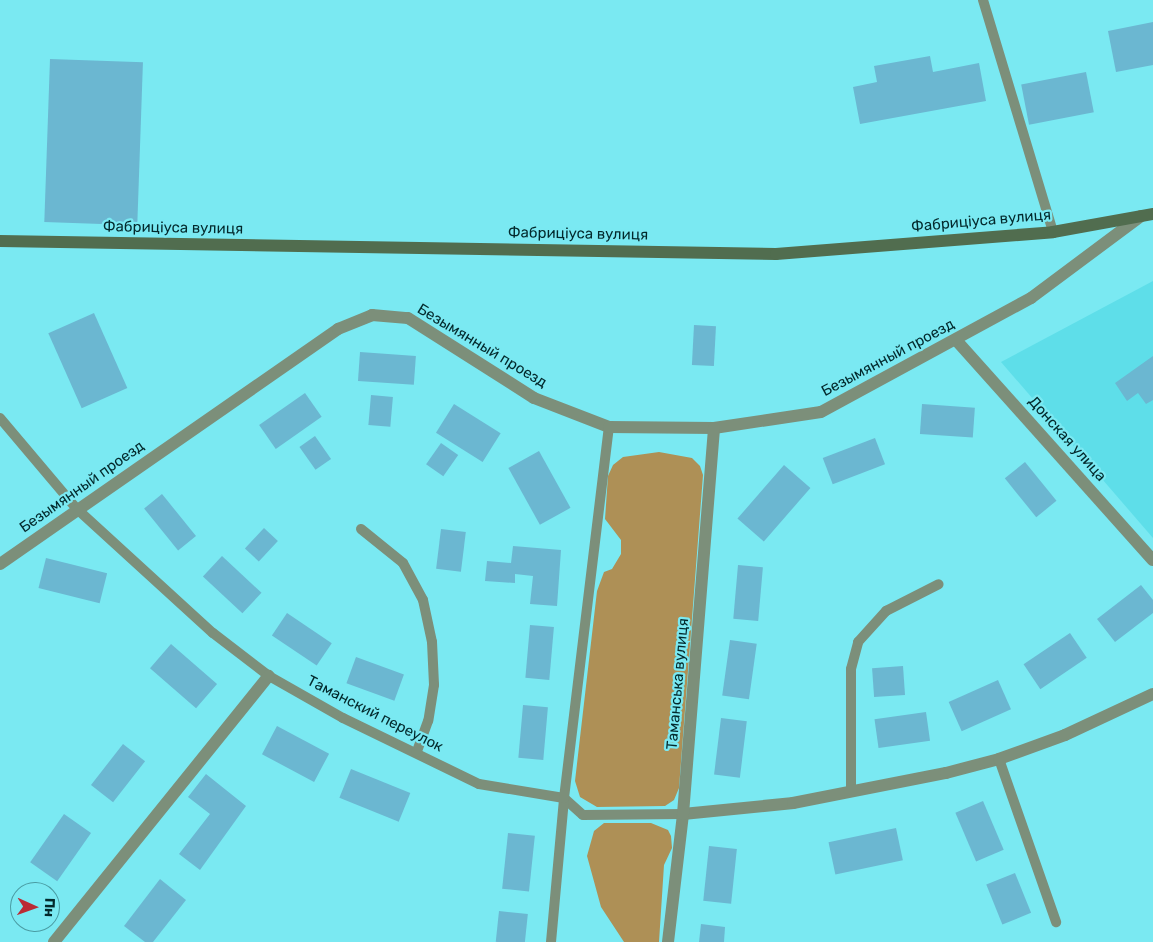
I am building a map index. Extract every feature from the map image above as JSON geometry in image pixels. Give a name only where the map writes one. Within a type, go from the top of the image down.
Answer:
[{"type":"main road","name":"Фабриціуса вулиця","points":[[0,241],[776,254],[1053,232],[1147,215]]},
{"type":"street","name":"Безымянный проезд","points":[[0,564],[338,329],[372,315],[408,318],[534,398],[609,427],[714,428],[821,412],[1031,298],[1147,215]]},
{"type":"street","name":"Донская улица","points":[[956,340],[1153,560]]},
{"type":"street","name":"Таманська вулиця","points":[[668,942],[683,814],[714,428]]},
{"type":"street","points":[[54,942],[269,676]]},
{"type":"street","points":[[683,814],[793,803],[999,759],[1065,735],[1153,694]]},
{"type":"lane","points":[[983,0],[1053,232]]},
{"type":"lane","name":"Таманский переулок","points":[[0,418],[77,509],[213,633],[269,676],[343,718],[417,752],[479,784],[564,798]]},
{"type":"lane","points":[[551,942],[564,798],[609,427]]},
{"type":"lane","points":[[361,529],[403,563],[423,600],[432,642],[434,685],[428,722],[417,752]]},
{"type":"lane","points":[[851,792],[851,669],[858,642],[886,611],[939,584]]},
{"type":"lane","points":[[999,759],[1056,922]]},
{"type":"lane","points":[[564,798],[583,815],[683,814]]},
{"type":"shaded area","points":[[1153,281],[1153,538],[1001,362]]},
{"type":"shaded area","points":[[659,452],[692,458],[700,466],[703,475],[679,788],[674,800],[665,806],[597,807],[580,797],[575,781],[597,591],[604,572],[612,569],[621,554],[621,540],[605,519],[608,476],[613,465],[623,457]]},
{"type":"shaded area","points":[[604,823],[651,823],[668,830],[671,836],[672,848],[664,865],[659,942],[624,942],[601,907],[587,856],[594,831]]},
{"type":"building","points":[[1153,22],[1153,65],[1116,72],[1108,31]]},
{"type":"building","points":[[930,56],[933,72],[979,63],[986,101],[860,124],[853,87],[877,82],[874,66]]},
{"type":"building","points":[[50,59],[143,62],[137,225],[44,222]]},
{"type":"building","points":[[1086,72],[1094,112],[1029,125],[1021,85]]},
{"type":"building","points":[[94,313],[127,388],[82,408],[48,333]]},
{"type":"building","points":[[694,325],[716,326],[714,366],[692,365]]},
{"type":"building","points":[[360,352],[416,356],[414,385],[358,381]]},
{"type":"building","points":[[1153,356],[1153,400],[1146,404],[1138,393],[1127,401],[1115,383]]},
{"type":"building","points":[[305,393],[322,417],[276,449],[259,425]]},
{"type":"building","points":[[371,395],[393,397],[390,427],[368,425]]},
{"type":"building","points":[[454,404],[501,433],[483,462],[436,433]]},
{"type":"building","points":[[922,404],[975,408],[973,438],[920,434]]},
{"type":"building","points":[[315,436],[331,459],[315,470],[299,447]]},
{"type":"building","points":[[875,438],[885,464],[833,484],[823,458]]},
{"type":"building","points":[[441,443],[458,455],[443,476],[426,464]]},
{"type":"building","points":[[539,451],[571,508],[540,525],[508,468]]},
{"type":"building","points":[[1025,462],[1056,501],[1036,517],[1005,478]]},
{"type":"building","points":[[784,465],[810,488],[764,542],[737,519]]},
{"type":"building","points":[[162,494],[196,536],[178,550],[144,508]]},
{"type":"building","points":[[264,528],[278,541],[259,561],[245,548]]},
{"type":"building","points":[[441,529],[466,532],[461,572],[436,569]]},
{"type":"building","points":[[513,546],[561,550],[557,606],[530,604],[533,576],[515,574],[515,583],[485,581],[487,561],[511,563]]},
{"type":"building","points":[[222,556],[261,593],[242,613],[203,576]]},
{"type":"building","points":[[46,558],[107,573],[100,603],[39,588]]},
{"type":"building","points":[[738,565],[763,567],[758,621],[733,619]]},
{"type":"building","points":[[1141,585],[1153,600],[1153,613],[1115,642],[1097,619]]},
{"type":"building","points":[[287,613],[332,643],[317,666],[272,635]]},
{"type":"building","points":[[530,625],[554,627],[549,680],[525,678]]},
{"type":"building","points":[[1070,633],[1087,658],[1040,689],[1024,664]]},
{"type":"building","points":[[730,640],[757,644],[749,699],[722,695]]},
{"type":"building","points":[[171,644],[217,684],[196,708],[150,668]]},
{"type":"building","points":[[356,657],[404,674],[394,701],[346,683]]},
{"type":"building","points":[[903,666],[905,695],[874,697],[872,668]]},
{"type":"building","points":[[998,680],[1011,709],[962,731],[949,702]]},
{"type":"building","points":[[523,705],[548,707],[543,760],[518,758]]},
{"type":"building","points":[[926,712],[930,741],[879,748],[875,719]]},
{"type":"building","points":[[721,718],[747,721],[740,778],[714,775]]},
{"type":"building","points":[[277,726],[329,754],[314,782],[262,754]]},
{"type":"building","points":[[123,744],[145,761],[113,802],[91,785]]},
{"type":"building","points":[[351,769],[410,793],[399,822],[339,798]]},
{"type":"building","points":[[206,774],[246,806],[200,870],[179,854],[210,814],[188,797]]},
{"type":"building","points":[[983,801],[1004,850],[976,862],[955,813]]},
{"type":"building","points":[[64,814],[91,833],[57,881],[30,862]]},
{"type":"building","points":[[896,828],[903,860],[835,875],[829,842]]},
{"type":"building","points":[[508,833],[535,836],[529,892],[502,889]]},
{"type":"building","points":[[709,846],[737,849],[731,904],[703,901]]},
{"type":"building","points":[[1015,873],[1031,913],[1002,924],[986,885]]},
{"type":"building","points":[[160,879],[186,900],[153,942],[145,942],[124,926]]},
{"type":"building","points":[[499,911],[528,914],[525,942],[496,942]]},
{"type":"building","points":[[701,924],[725,927],[724,942],[699,942]]}]
